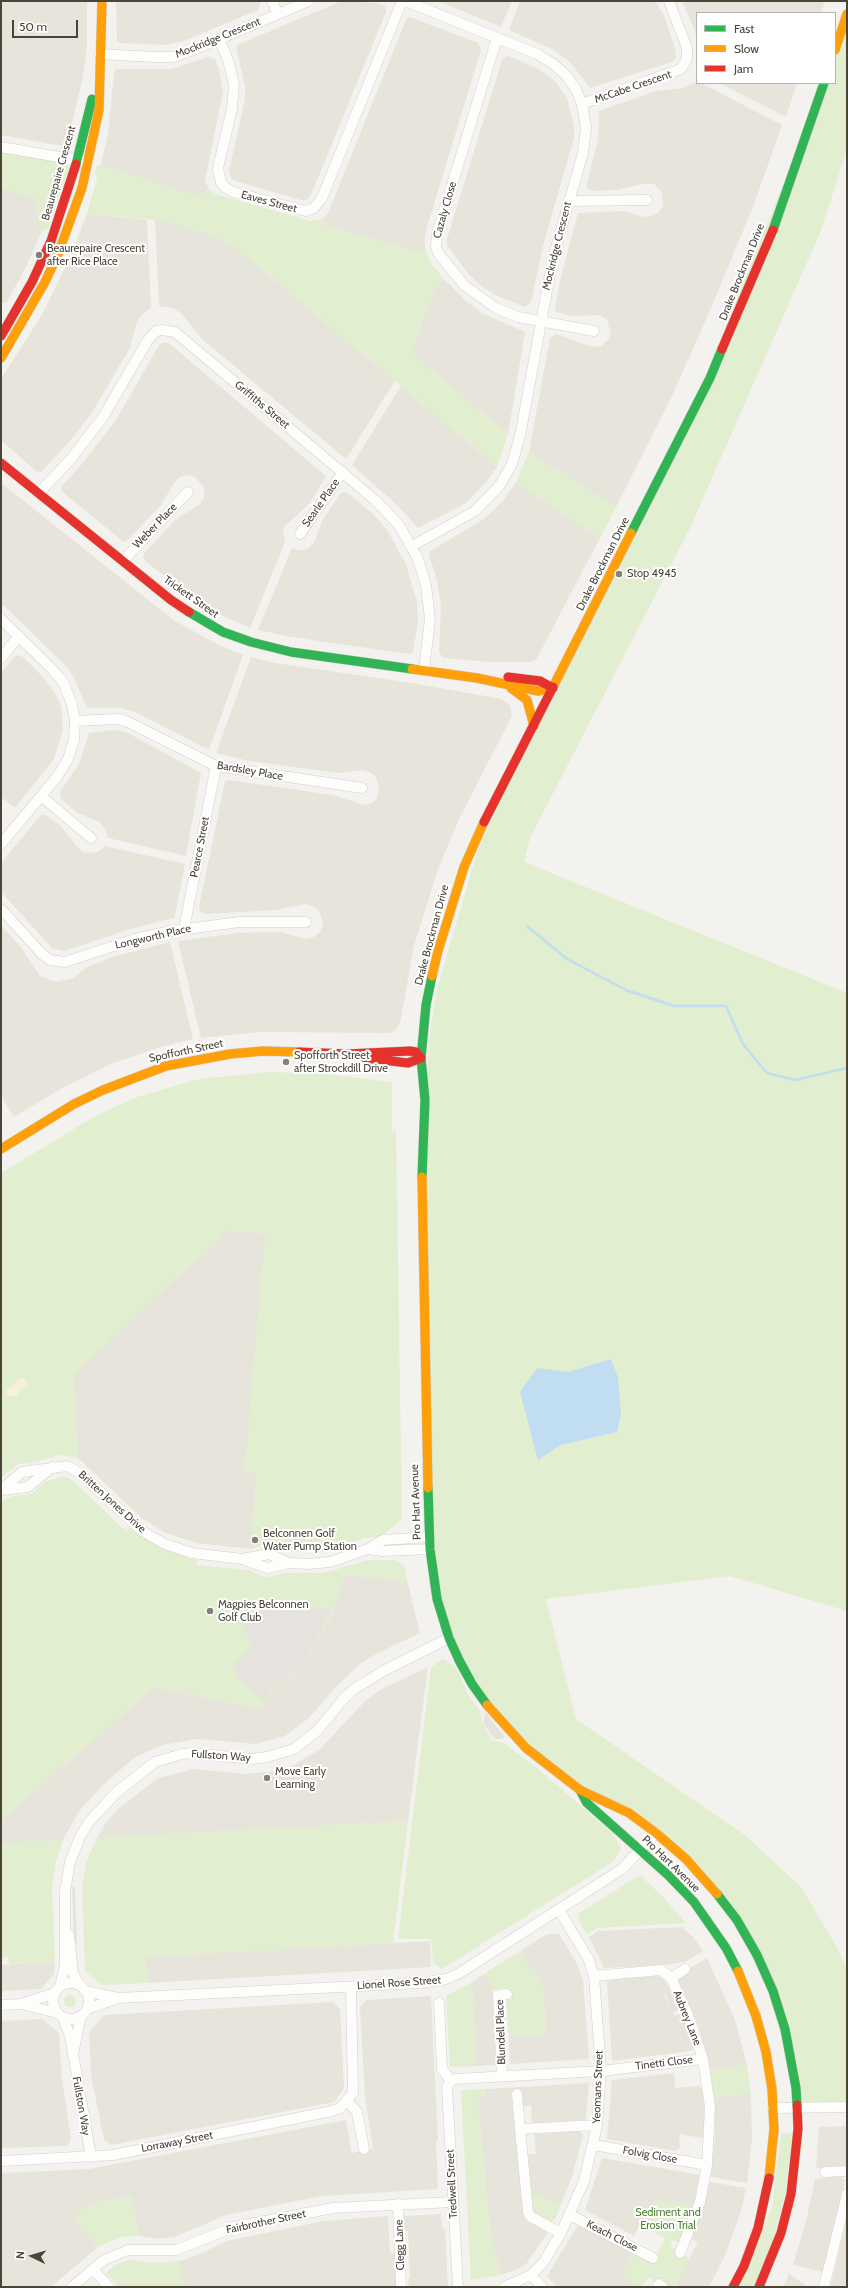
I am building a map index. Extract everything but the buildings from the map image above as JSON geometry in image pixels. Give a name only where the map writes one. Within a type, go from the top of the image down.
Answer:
[{"type":"street","name":"Beaurepaire Crescent","points":[[1,358],[20,328],[56,260],[82,188],[89,162],[99,110],[102,1]]},
{"type":"street","points":[[272,1],[278,14]]},
{"type":"street","name":"Mockridge Crescent","points":[[100,54],[173,57],[309,1]]},
{"type":"street","name":"Eaves Street","points":[[219,39],[228,60],[234,84],[232,109],[218,168],[221,183],[233,192],[306,211],[314,208],[322,198],[402,1]]},
{"type":"street","name":"Mockridge Crescent","points":[[406,1],[497,38],[552,63],[571,81],[582,104],[585,116],[586,140],[552,258],[520,436],[508,472],[492,494],[475,511],[412,546]]},
{"type":"street","name":"McCabe Crescent","points":[[582,104],[681,69],[687,59],[687,48],[669,1]]},
{"type":"street","points":[[836,47],[847,14]]},
{"type":"street","name":"Cazaly Close","points":[[497,38],[437,234],[436,247],[442,259],[457,278],[486,303],[518,317],[594,331]]},
{"type":"street","name":"Beaurepaire Crescent","points":[[1,336],[10,322],[40,264],[65,204],[77,160],[100,54]]},
{"type":"street","name":"Drake Brockman Drive","points":[[421,1058],[426,1005],[439,945],[455,892],[478,834],[566,663],[712,372],[767,244],[824,84]]},
{"type":"street","points":[[1,147],[89,162]]},
{"type":"street","points":[[568,201],[647,200]]},
{"type":"street","points":[[1,316],[20,328]]},
{"type":"street","name":"Griffiths Street","points":[[39,493],[88,438],[127,379],[148,340],[156,331],[162,330],[178,334],[343,472],[399,525],[412,546],[422,571],[428,600],[430,620],[424,670]]},
{"type":"street","name":"Trickett Street","points":[[1,463],[171,600],[223,632],[251,642],[291,652],[477,678],[538,691],[553,688]]},
{"type":"street","name":"Searle Place","points":[[300,534],[343,472]]},
{"type":"street","name":"Weber Place","points":[[123,561],[188,492]]},
{"type":"street","points":[[1,619],[63,682],[72,704],[75,721],[74,740],[68,759],[57,777],[1,844]]},
{"type":"street","points":[[1,658],[19,636]]},
{"type":"street","points":[[510,677],[547,672],[566,663]]},
{"type":"street","name":"Trickett Street","points":[[477,678],[510,677],[540,681],[553,688]]},
{"type":"street","points":[[509,686],[527,700],[532,713],[534,726]]},
{"type":"street","name":"Bardsley Place","points":[[75,721],[117,719],[126,721],[216,766],[362,788]]},
{"type":"street","name":"Pearce Street","points":[[184,929],[216,766]]},
{"type":"street","points":[[41,796],[91,838]]},
{"type":"street","name":"Longworth Place","points":[[1,909],[42,954],[50,960],[58,962],[71,960],[138,938],[184,929],[239,922],[306,922]]},
{"type":"street","name":"Spofforth Street","points":[[1,1149],[80,1102],[132,1077],[166,1066],[201,1058],[257,1052],[347,1054],[410,1051],[416,1052],[421,1058],[408,1063],[393,1063],[347,1054]]},
{"type":"street","name":"Pro Hart Avenue","points":[[421,1058],[425,1100],[421,1160],[429,1537],[437,1599],[449,1638],[472,1684],[497,1718],[526,1748],[580,1790],[629,1813],[656,1833],[686,1859],[713,1888],[736,1920],[757,1955],[773,1991],[785,2029],[793,2068],[797,2107],[796,2154],[791,2194],[781,2233],[759,2287]]},
{"type":"street","name":"Britten Jones Drive","points":[[1,1490],[22,1472],[59,1465],[75,1469],[142,1531],[165,1544],[192,1553],[242,1558],[268,1554],[289,1563],[308,1564],[330,1562],[368,1549],[383,1540],[429,1537]]},
{"type":"street","name":"Britten Jones Drive","points":[[1,1490],[28,1487],[52,1467]]},
{"type":"street","name":"Britten Jones Drive","points":[[368,1549],[382,1551],[430,1549]]},
{"type":"street","name":"Fullston Way","points":[[57,1990],[65,1965],[64,1942],[67,1927],[66,1891],[68,1873],[80,1837],[102,1806],[143,1770],[155,1762],[182,1754],[252,1758],[267,1757],[294,1749],[317,1731],[346,1696],[356,1688],[397,1663],[449,1638]]},
{"type":"street","name":"Pro Hart Avenue","points":[[580,1790],[587,1803],[668,1875],[694,1902],[726,1948],[743,1981],[756,2016],[766,2052],[774,2129],[768,2188],[758,2228],[744,2266],[733,2287]]},
{"type":"street","name":"Lionel Rose Street","points":[[83,1989],[118,1998],[351,1987],[446,1980],[622,1869],[656,1833]]},
{"type":"street","name":"Yeomans Street","points":[[504,2287],[531,2275],[543,2263],[561,2234],[570,2215],[584,2181],[594,2146],[601,2071],[594,1976],[589,1960],[559,1910]]},
{"type":"street","name":"Fullston Way","points":[[67,1927],[71,1942],[73,1973],[83,1989]]},
{"type":"street","name":"Aubrey Lane","points":[[670,1978],[685,1969]]},
{"type":"street","name":"Aubrey Lane","points":[[594,1976],[661,1970],[670,1978],[688,2014],[703,2059]]},
{"type":"street","points":[[1,2005],[22,2004],[73,2019],[84,2012],[89,2000],[83,1989],[68,1984],[22,2004]]},
{"type":"street","points":[[351,1987],[354,2082],[353,2093],[347,2101],[357,2112],[364,2149]]},
{"type":"street","points":[[57,1990],[53,2004],[60,2015]]},
{"type":"street","name":"Blundell Place","points":[[502,2076],[498,1996],[506,1994]]},
{"type":"street","name":"Lionel Rose Street","points":[[84,2012],[118,1998]]},
{"type":"street","points":[[439,2002],[442,2069],[451,2081],[502,2076],[601,2071]]},
{"type":"street","name":"Fullston Way","points":[[73,2055],[84,2012]]},
{"type":"street","name":"Fullston Way","points":[[60,2015],[73,2055],[91,2157]]},
{"type":"street","name":"Tinetti Close","points":[[601,2071],[703,2059],[710,2107],[707,2165]]},
{"type":"street","name":"Tredwell Street","points":[[451,2081],[447,2087],[458,2287]]},
{"type":"street","points":[[517,2094],[528,2212],[531,2217],[561,2234]]},
{"type":"street","name":"Lorraway Street","points":[[1,2161],[113,2155],[332,2111],[347,2101]]},
{"type":"street","points":[[773,2108],[847,2106]]},
{"type":"street","points":[[520,2129],[597,2125]]},
{"type":"street","name":"Folvig Close","points":[[594,2146],[707,2165]]},
{"type":"street","points":[[680,2253],[700,2202],[707,2165]]},
{"type":"street","points":[[825,2172],[847,2171]]},
{"type":"street","points":[[824,2287],[847,2194]]},
{"type":"street","name":"Fairbrother Street","points":[[72,2287],[104,2260],[121,2252],[141,2248],[159,2252],[176,2250],[234,2227],[333,2208],[453,2202]]},
{"type":"street","name":"Clegg Lane","points":[[398,2204],[401,2287]]},
{"type":"street","name":"Keach Close","points":[[570,2215],[653,2258]]},
{"type":"street","points":[[93,2269],[109,2287]]},
{"type":"street","points":[[531,2275],[542,2287]]},
{"type":"street","points":[[657,2287],[659,2284],[663,2287]]},
{"type":"shaded area","points":[[1,1],[87,1],[87,46],[83,77],[67,145],[63,146],[1,135]]},
{"type":"shaded area","points":[[116,1],[261,2],[258,10],[181,42],[164,45],[121,43],[117,41]]},
{"type":"shaded area","points":[[342,1],[377,3],[385,6],[386,12],[311,195],[306,200],[301,200],[235,181],[231,178],[229,171],[245,99],[245,87],[236,47],[239,44]]},
{"type":"shaded area","points":[[438,1],[512,1],[501,27]]},
{"type":"shaded area","points":[[520,1],[655,1],[664,15],[676,52],[676,58],[672,62],[590,88],[571,63],[554,50],[509,30]]},
{"type":"shaded area","points":[[682,1],[825,1],[821,12],[696,12],[696,34]]},
{"type":"shaded area","points":[[410,17],[478,43],[481,50],[427,227],[425,250],[417,252],[326,226],[322,219],[328,213],[406,20]]},
{"type":"shaded area","points":[[509,56],[537,68],[554,80],[567,98],[574,127],[574,138],[544,242],[531,302],[525,307],[499,297],[481,286],[466,271],[447,245],[447,239],[502,60]]},
{"type":"shaded area","points":[[208,57],[215,59],[219,69],[223,92],[205,180],[209,190],[194,196],[101,165],[108,134],[114,73],[116,69],[171,69]]},
{"type":"shaded area","points":[[696,82],[696,84],[703,84],[782,125],[753,207],[708,315],[672,396],[616,507],[529,452],[550,339],[556,334],[592,347],[601,346],[607,341],[611,334],[607,320],[600,315],[570,316],[557,312],[555,308],[561,276],[578,213],[624,211],[644,217],[652,216],[659,212],[663,206],[662,192],[654,184],[643,184],[617,190],[592,191],[586,187],[598,140],[599,111],[656,91],[683,88]]},
{"type":"shaded area","points":[[721,84],[797,84],[786,117]]},
{"type":"shaded area","points":[[1,188],[34,198],[42,231],[24,271],[6,303],[1,303]]},
{"type":"shaded area","points":[[87,214],[147,220],[151,308],[141,316],[136,324],[130,348],[91,414],[70,441],[41,472],[36,471],[1,440],[1,379],[43,313],[68,262]]},
{"type":"shaded area","points":[[155,220],[166,221],[201,231],[221,239],[239,250],[395,381],[346,459],[203,340],[181,313],[172,308],[159,306]]},
{"type":"shaded area","points":[[444,279],[466,301],[482,313],[525,332],[508,434],[411,353],[435,286]]},
{"type":"shaded area","points":[[164,342],[170,344],[326,476],[310,503],[284,527],[283,533],[285,542],[250,628],[221,615],[196,600],[145,561],[143,557],[145,552],[176,519],[199,505],[204,498],[204,487],[195,477],[187,475],[180,477],[174,483],[161,505],[128,540],[124,542],[61,491],[62,486],[82,464],[116,420],[159,345]]},
{"type":"shaded area","points":[[401,386],[497,467],[488,480],[466,503],[418,528],[397,505],[352,465]]},
{"type":"shaded area","points":[[516,482],[600,538],[536,660],[530,662],[488,662],[443,658],[439,652],[441,606],[437,580],[429,555],[430,551],[484,519],[503,501]]},
{"type":"shaded area","points":[[1,483],[175,621],[219,645],[243,655],[209,750],[135,712],[121,708],[87,708],[74,678],[67,667],[1,603]]},
{"type":"shaded area","points":[[344,492],[348,493],[373,514],[387,530],[406,564],[417,602],[418,621],[413,652],[409,654],[291,637],[258,630],[292,548],[301,551],[309,548],[315,541],[322,521],[340,494]]},
{"type":"shaded area","points":[[18,655],[23,657],[42,676],[56,695],[61,707],[63,730],[54,759],[15,808],[1,797],[1,673],[14,657]]},
{"type":"shaded area","points":[[251,657],[275,663],[412,683],[502,699],[510,705],[512,716],[460,817],[438,869],[414,946],[400,1023],[395,1031],[388,1033],[261,1032],[201,1038],[178,941],[237,933],[266,932],[281,932],[305,939],[314,937],[320,932],[323,924],[319,911],[313,906],[305,904],[276,910],[205,914],[200,912],[199,907],[225,781],[229,780],[333,795],[364,805],[372,803],[377,798],[379,790],[376,777],[370,772],[362,770],[339,773],[249,761],[216,753]]},
{"type":"shaded area","points":[[113,730],[126,732],[201,773],[186,856],[108,838],[105,828],[99,822],[78,813],[61,799],[60,792],[79,764],[89,733]]},
{"type":"shaded area","points":[[44,814],[60,825],[78,848],[85,853],[98,852],[105,846],[185,864],[174,918],[127,930],[64,951],[52,948],[1,892],[1,863],[40,816]]},
{"type":"shaded area","points":[[1,925],[20,946],[40,976],[56,982],[73,978],[87,967],[112,957],[170,942],[193,1039],[164,1046],[113,1063],[64,1087],[14,1117],[1,1096]]},
{"type":"shaded area","points":[[226,1231],[266,1233],[245,1471],[257,1472],[251,1549],[196,1543],[163,1532],[141,1517],[78,1458],[73,1374],[177,1277],[214,1245]]},
{"type":"shaded area","points":[[344,1575],[407,1580],[420,1633],[376,1654],[361,1663],[335,1688],[309,1718],[285,1736],[256,1744],[197,1739],[162,1745],[134,1758],[104,1784],[79,1811],[63,1840],[1,1843],[1,1820],[154,1687],[258,1708],[294,1673],[317,1642],[329,1620]]},
{"type":"shaded area","points":[[257,1601],[263,1603],[274,1601],[287,1605],[300,1603],[316,1608],[331,1609],[320,1634],[304,1660],[263,1700],[239,1679],[232,1667],[252,1647],[241,1622]]},
{"type":"shaded area","points":[[428,1667],[408,1821],[97,1838],[104,1825],[118,1809],[158,1778],[194,1769],[245,1774],[276,1771],[290,1767],[319,1750],[366,1700],[380,1690]]},
{"type":"shaded area","points":[[485,1712],[505,1737],[495,1739],[492,1736],[483,1723]]},
{"type":"shaded area","points":[[72,1887],[75,1887],[77,1943],[74,1943]]},
{"type":"shaded area","points":[[682,1927],[694,1938],[703,1951],[685,1962],[667,1965],[604,1968],[589,1937],[598,1931]]},
{"type":"shaded area","points":[[547,1934],[559,1934],[577,1964],[583,1980],[589,2059],[510,2064],[509,2036],[546,2034],[543,1986],[520,1951]]},
{"type":"shaded area","points":[[430,1941],[431,1967],[147,1983],[145,1957]]},
{"type":"shaded area","points":[[707,1958],[735,2020],[747,2065],[710,2070],[698,2024],[677,1981],[679,1975]]},
{"type":"shaded area","points":[[55,1962],[54,1974],[41,1989],[1,1991],[1,1965]]},
{"type":"shaded area","points":[[484,1974],[492,1984],[496,2065],[476,2066],[472,1982]]},
{"type":"shaded area","points":[[657,1976],[664,1979],[671,1991],[664,1995],[674,2015],[682,2014],[694,2047],[691,2051],[612,2061],[607,1982],[611,1978]]},
{"type":"shaded area","points":[[672,1991],[680,2009],[673,2013],[665,1994]]},
{"type":"shaded area","points":[[431,1996],[438,2141],[436,2142],[438,2189],[322,2196],[226,2215],[175,2237],[158,2239],[139,2236],[131,2196],[91,2204],[74,2218],[98,2247],[51,2287],[1,2287],[1,2173],[89,2169],[346,2120],[352,2153],[373,2149],[365,2097],[360,2007],[366,2000]]},
{"type":"shaded area","points":[[333,2002],[340,2009],[344,2089],[334,2102],[111,2145],[104,2140],[91,2075],[89,2032],[104,2015]]},
{"type":"shaded area","points":[[42,2019],[59,2033],[62,2080],[71,2138],[68,2146],[1,2148],[1,2021]]},
{"type":"shaded area","points":[[674,2073],[675,2088],[698,2086],[703,2090],[705,2135],[701,2138],[679,2134],[680,2148],[676,2151],[607,2139],[612,2080]]},
{"type":"shaded area","points":[[589,2083],[586,2120],[532,2123],[531,2105],[523,2106],[522,2092],[511,2093],[524,2218],[548,2232],[527,2263],[520,2268],[501,2275],[491,2239],[477,2097],[486,2096],[486,2089]]},
{"type":"shaded area","points":[[751,2094],[752,2139],[747,2183],[711,2177],[715,2137],[714,2097]]},
{"type":"shaded area","points":[[847,2126],[847,2166],[816,2168],[819,2127]]},
{"type":"shaded area","points":[[580,2131],[583,2135],[572,2177],[555,2219],[549,2221],[533,2209],[528,2154],[536,2154],[534,2134]]},
{"type":"shaded area","points":[[602,2158],[700,2175],[694,2202],[679,2242],[641,2222],[634,2236],[585,2210]]},
{"type":"shaded area","points":[[841,2176],[845,2181],[823,2272],[793,2265],[806,2221],[815,2179]]},
{"type":"shaded area","points":[[710,2182],[746,2188],[741,2211],[726,2253],[709,2287],[679,2287],[675,2285],[698,2242],[692,2239]]},
{"type":"shaded area","points":[[441,2214],[442,2229],[445,2229],[448,2287],[409,2287],[408,2231],[403,2231],[402,2216]]},
{"type":"shaded area","points":[[388,2216],[390,2253],[396,2253],[397,2287],[188,2287],[180,2278],[180,2261],[198,2255],[226,2241],[324,2221]]},
{"type":"shaded area","points":[[847,2217],[847,2287],[832,2287],[831,2285]]},
{"type":"shaded area","points":[[578,2225],[632,2253],[623,2273],[636,2287],[558,2287],[547,2276]]},
{"type":"shaded area","points":[[789,2274],[808,2287],[783,2287]]},
{"type":"green space","points":[[847,14],[847,150],[820,233],[690,528],[530,838],[524,862],[847,993],[847,1611],[730,1576],[546,1599],[576,1719],[746,1836],[801,1887],[839,1951],[847,1970],[847,2107],[797,2107],[796,2088],[757,1955],[686,1859],[526,1748],[472,1684],[437,1599],[421,1194],[429,1040],[437,989],[477,853],[534,726],[681,437],[824,84],[836,84],[836,47]]},
{"type":"green space","points":[[1,150],[59,161],[69,167],[48,229],[42,231],[34,198],[1,188]]},
{"type":"green space","points":[[101,165],[194,196],[209,190],[216,194],[310,221],[322,219],[326,226],[417,252],[425,250],[430,262],[444,279],[435,286],[411,353],[508,434],[497,467],[239,250],[221,239],[166,221],[87,214],[97,178],[95,173],[97,166]]},
{"type":"green space","points":[[529,452],[616,507],[600,538],[516,482]]},
{"type":"green space","points":[[271,1072],[325,1074],[392,1082],[392,1132],[396,1130],[402,1519],[381,1537],[365,1538],[323,1552],[285,1552],[269,1544],[251,1549],[257,1473],[244,1472],[265,1233],[226,1231],[214,1245],[177,1277],[73,1374],[78,1458],[59,1455],[36,1462],[18,1464],[1,1478],[1,1173],[97,1115],[137,1097],[199,1079]]},
{"type":"green space","points":[[64,1476],[72,1480],[128,1533],[127,1529],[132,1527],[158,1547],[198,1561],[196,1565],[249,1570],[266,1578],[283,1573],[324,1573],[368,1560],[396,1560],[404,1566],[407,1580],[344,1575],[329,1620],[317,1642],[294,1673],[258,1708],[154,1687],[1,1820],[1,1501],[13,1496],[32,1494],[45,1482]]},
{"type":"green space","points":[[443,1659],[456,1667],[468,1695],[480,1711],[482,1723],[492,1740],[504,1743],[543,1773],[613,1834],[621,1848],[614,1861],[442,1969],[433,1963],[431,1939],[398,1939],[431,1667]]},
{"type":"green space","points":[[408,1821],[393,1943],[145,1957],[147,1983],[102,1985],[85,1971],[82,1884],[87,1860],[97,1838]]},
{"type":"green space","points":[[63,1840],[56,1862],[52,1887],[55,1962],[9,1964],[8,1957],[1,1958],[1,1843]]},
{"type":"green space","points":[[640,1875],[664,1898],[686,1923],[597,1928],[587,1935],[580,1923],[578,1914]]},
{"type":"green space","points":[[520,1951],[543,1986],[546,2034],[509,2036],[506,1999],[512,1999],[511,1993],[507,1989],[492,1990],[492,1984],[484,1974]]},
{"type":"green space","points":[[472,1982],[476,2066],[450,2067],[446,1996]]},
{"type":"green space","points":[[70,1995],[74,1997],[76,2001],[74,2005],[70,2007],[66,2005],[64,2001],[66,1997]]},
{"type":"green space","points":[[747,2065],[751,2094],[714,2097],[710,2070]]},
{"type":"green space","points":[[486,2089],[486,2096],[477,2097],[491,2239],[501,2275],[471,2280],[461,2090]]},
{"type":"green space","points":[[781,2133],[792,2134],[786,2192],[772,2245],[755,2287],[739,2287],[772,2207]]},
{"type":"green space","points":[[531,2191],[561,2204],[552,2223],[533,2212]]},
{"type":"green space","points":[[131,2196],[139,2236],[120,2237],[98,2247],[74,2218],[91,2204]]},
{"type":"green space","name":"Sediment and Erosion Trial","points":[[656,2200],[692,2205],[678,2242],[672,2240],[671,2247],[690,2259],[673,2287],[667,2287],[657,2279],[655,2282],[649,2277],[641,2287],[636,2287],[623,2273],[632,2253],[652,2263],[665,2238],[647,2228]]},
{"type":"green space","points":[[128,2260],[160,2263],[180,2261],[180,2278],[188,2287],[119,2287],[106,2273],[117,2264]]},
{"type":"sand","points":[[23,1378],[27,1381],[27,1386],[22,1388],[17,1396],[8,1396],[6,1393],[7,1389],[14,1386],[18,1379]]},
{"type":"water","points":[[611,1359],[618,1378],[621,1414],[617,1432],[560,1445],[538,1460],[520,1392],[537,1368],[568,1372]]},
{"type":"waterway","points":[[527,926],[567,959],[626,990],[674,1006],[726,1006],[743,1044],[767,1073],[795,1080],[847,1068]]},
{"type":"traffic: fast","points":[[773,230],[824,84]]},
{"type":"traffic: fast","points":[[76,164],[92,99]]},
{"type":"traffic: fast","points":[[631,533],[710,378],[722,349]]},
{"type":"traffic: fast","points":[[189,612],[223,632],[251,642],[291,652],[412,669]]},
{"type":"traffic: fast","points":[[422,1177],[425,1100],[421,1058],[426,1005],[432,976]]},
{"type":"traffic: fast","points":[[428,1488],[430,1549],[437,1599],[449,1638],[460,1662],[472,1684],[487,1705]]},
{"type":"traffic: fast","points":[[580,1790],[587,1803],[668,1875],[694,1902],[726,1948],[738,1971]]},
{"type":"traffic: fast","points":[[717,1894],[737,1920],[757,1955],[773,1991],[785,2029],[796,2088],[797,2105]]},
{"type":"traffic: slow","points":[[1,358],[45,282],[58,254],[82,188],[99,110],[102,1]]},
{"type":"traffic: slow","points":[[836,47],[847,14]]},
{"type":"traffic: slow","points":[[553,687],[631,533]]},
{"type":"traffic: slow","points":[[412,669],[477,678],[538,691],[553,688]]},
{"type":"traffic: slow","points":[[511,688],[527,700],[534,726]]},
{"type":"traffic: slow","points":[[432,976],[438,951],[464,867],[484,822]]},
{"type":"traffic: slow","points":[[1,1149],[74,1104],[103,1090],[166,1066],[230,1054],[263,1051],[299,1052]]},
{"type":"traffic: slow","points":[[422,1177],[428,1488]]},
{"type":"traffic: slow","points":[[487,1705],[526,1748],[580,1790],[629,1813],[656,1833],[686,1859],[717,1894]]},
{"type":"traffic: slow","points":[[738,1971],[756,2016],[766,2052],[772,2089],[774,2129],[769,2178]]},
{"type":"traffic: jam","points":[[1,336],[32,282],[51,241],[76,164]]},
{"type":"traffic: jam","points":[[722,349],[773,230]]},
{"type":"traffic: jam","points":[[1,463],[171,600],[189,612]]},
{"type":"traffic: jam","points":[[508,677],[540,681],[553,688]]},
{"type":"traffic: jam","points":[[484,822],[553,687]]},
{"type":"traffic: jam","points":[[299,1052],[347,1054],[410,1051],[416,1052],[421,1058]]},
{"type":"traffic: jam","points":[[365,1058],[408,1063],[421,1058]]},
{"type":"traffic: jam","points":[[759,2287],[781,2233],[791,2194],[798,2129],[797,2105]]},
{"type":"traffic: jam","points":[[733,2287],[744,2266],[758,2228],[769,2178]]},
{"type":"place","name":"Beaurepaire Crescent after Rice Place","points":[[39,255]]},
{"type":"place","name":"Stop 4945","points":[[619,574]]},
{"type":"place","name":"Spofforth Street after Strockdill Drive","points":[[286,1062]]},
{"type":"place","name":"Belconnen Golf Water Pump Station","points":[[255,1540]]},
{"type":"place","name":"Magpies Belconnen Golf Club","points":[[210,1611]]},
{"type":"place","name":"Move Early Learning","points":[[267,1778]]}]
